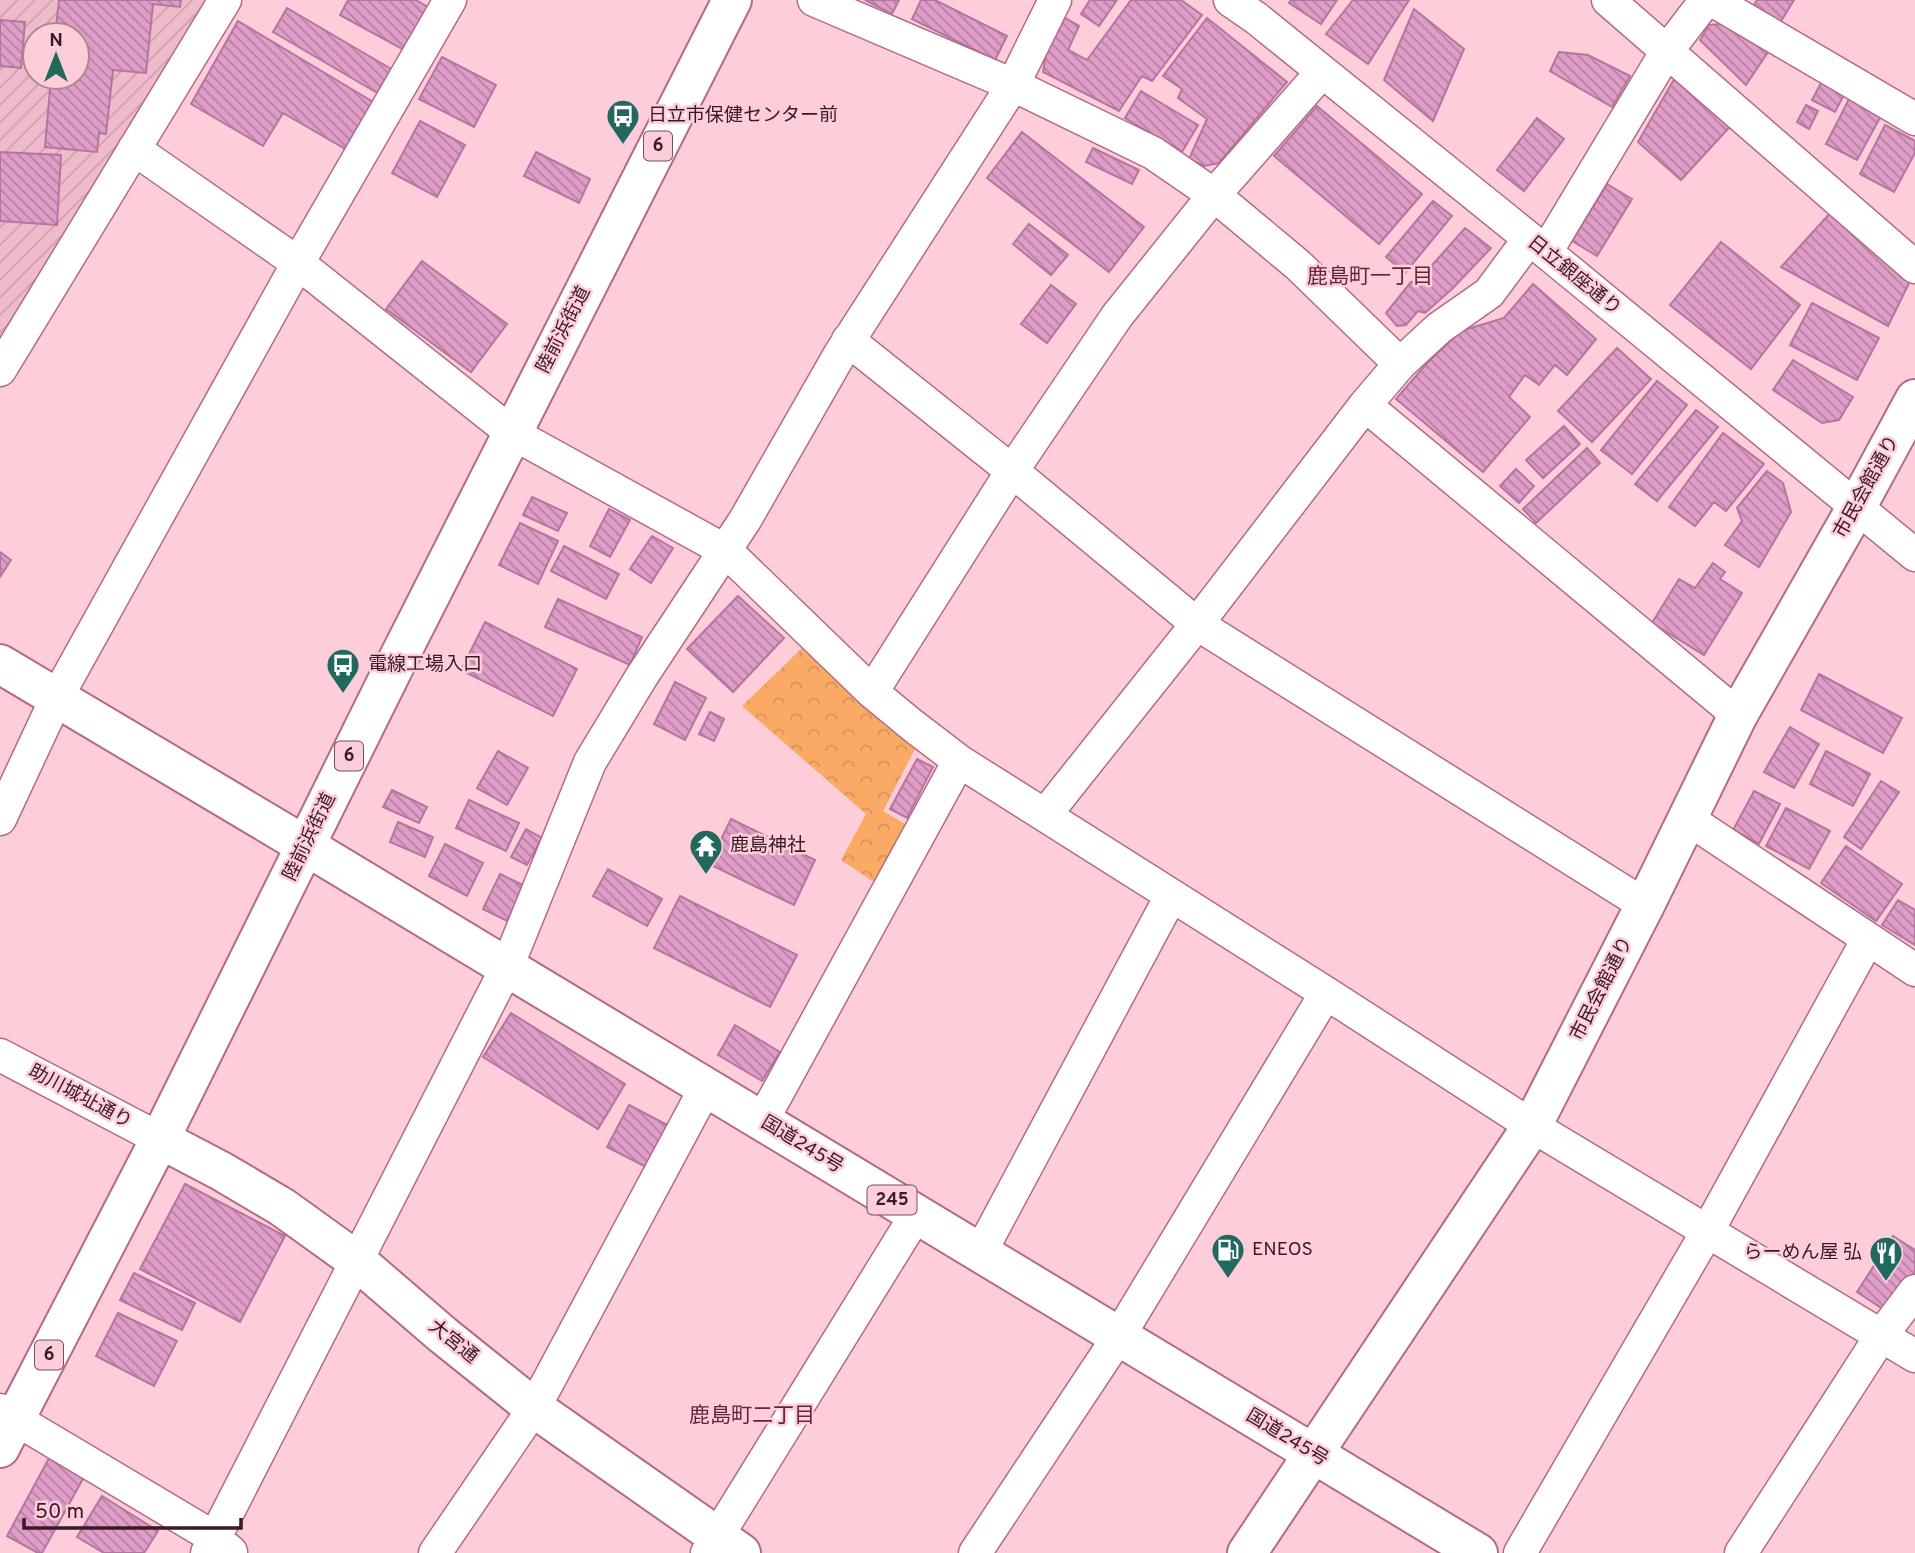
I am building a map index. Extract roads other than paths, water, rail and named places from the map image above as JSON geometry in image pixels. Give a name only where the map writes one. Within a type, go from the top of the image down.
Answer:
[{"type":"main road","name":"陸前浜街道","points":[[5,1425],[160,1139],[336,783],[732,0]]},
{"type":"main road","name":"市民会館通り","points":[[1247,1553],[1532,1126],[1738,715],[1915,399]]},
{"type":"main road","name":"国道245号","points":[[0,663],[1478,1553]]},
{"type":"main road","name":"大宮通","points":[[160,1139],[282,1207],[357,1261],[534,1408],[722,1547]]},
{"type":"street","points":[[0,370],[225,0]]},
{"type":"street","points":[[0,819],[57,696],[298,263],[450,0]]},
{"type":"street","points":[[814,0],[1013,85],[1153,153],[1214,195],[1298,265],[1400,364]]},
{"type":"street","points":[[5,1425],[218,1548],[357,1261],[507,967],[590,762],[642,676],[726,551],[848,341],[1013,85],[1055,0]]},
{"type":"street","name":"日立銀座通り","points":[[1230,0],[1262,9],[1322,72],[1915,555]]},
{"type":"street","points":[[1608,0],[1915,267]]},
{"type":"street","points":[[1045,815],[1197,624],[1365,405],[1400,364],[1439,328],[1489,293],[1537,246],[1667,51],[1709,0],[1915,119]]},
{"type":"street","points":[[872,692],[1012,471],[1117,316],[1214,195],[1322,72]]},
{"type":"street","points":[[134,149],[298,263],[512,433],[726,551],[872,692],[959,761],[1532,1126],[1915,1356]]},
{"type":"street","points":[[848,341],[1012,471],[1197,624],[1645,905]]},
{"type":"street","points":[[1365,405],[1738,715]]},
{"type":"street","points":[[762,1121],[959,761]]},
{"type":"street","points":[[1688,819],[1915,970]]},
{"type":"street","points":[[980,1252],[1171,896]]},
{"type":"street","points":[[1520,1553],[1707,1232],[1868,939]]},
{"type":"street","points":[[975,1553],[1119,1336],[1326,993]]},
{"type":"street","name":"助川城址通り","points":[[0,1055],[160,1139]]},
{"type":"street","points":[[435,1553],[534,1408],[706,1087]]},
{"type":"street","points":[[722,1547],[916,1214]]},
{"type":"street","points":[[1741,1553],[1881,1336],[1915,1291]]},
{"type":"place","name":"日立市保健センター前","points":[[623,146]]},
{"type":"place","name":"電線工場入口","points":[[343,695]]},
{"type":"place","name":"鹿島神社","points":[[706,876]]},
{"type":"place","name":"ENEOS","points":[[1228,1280]]},
{"type":"place","name":"らーめん屋 弘","points":[[1886,1283]]},
{"type":"district","name":"鹿島町一丁目","points":[[1370,277]]},
{"type":"district","name":"鹿島町二丁目","points":[[752,1416]]}]
